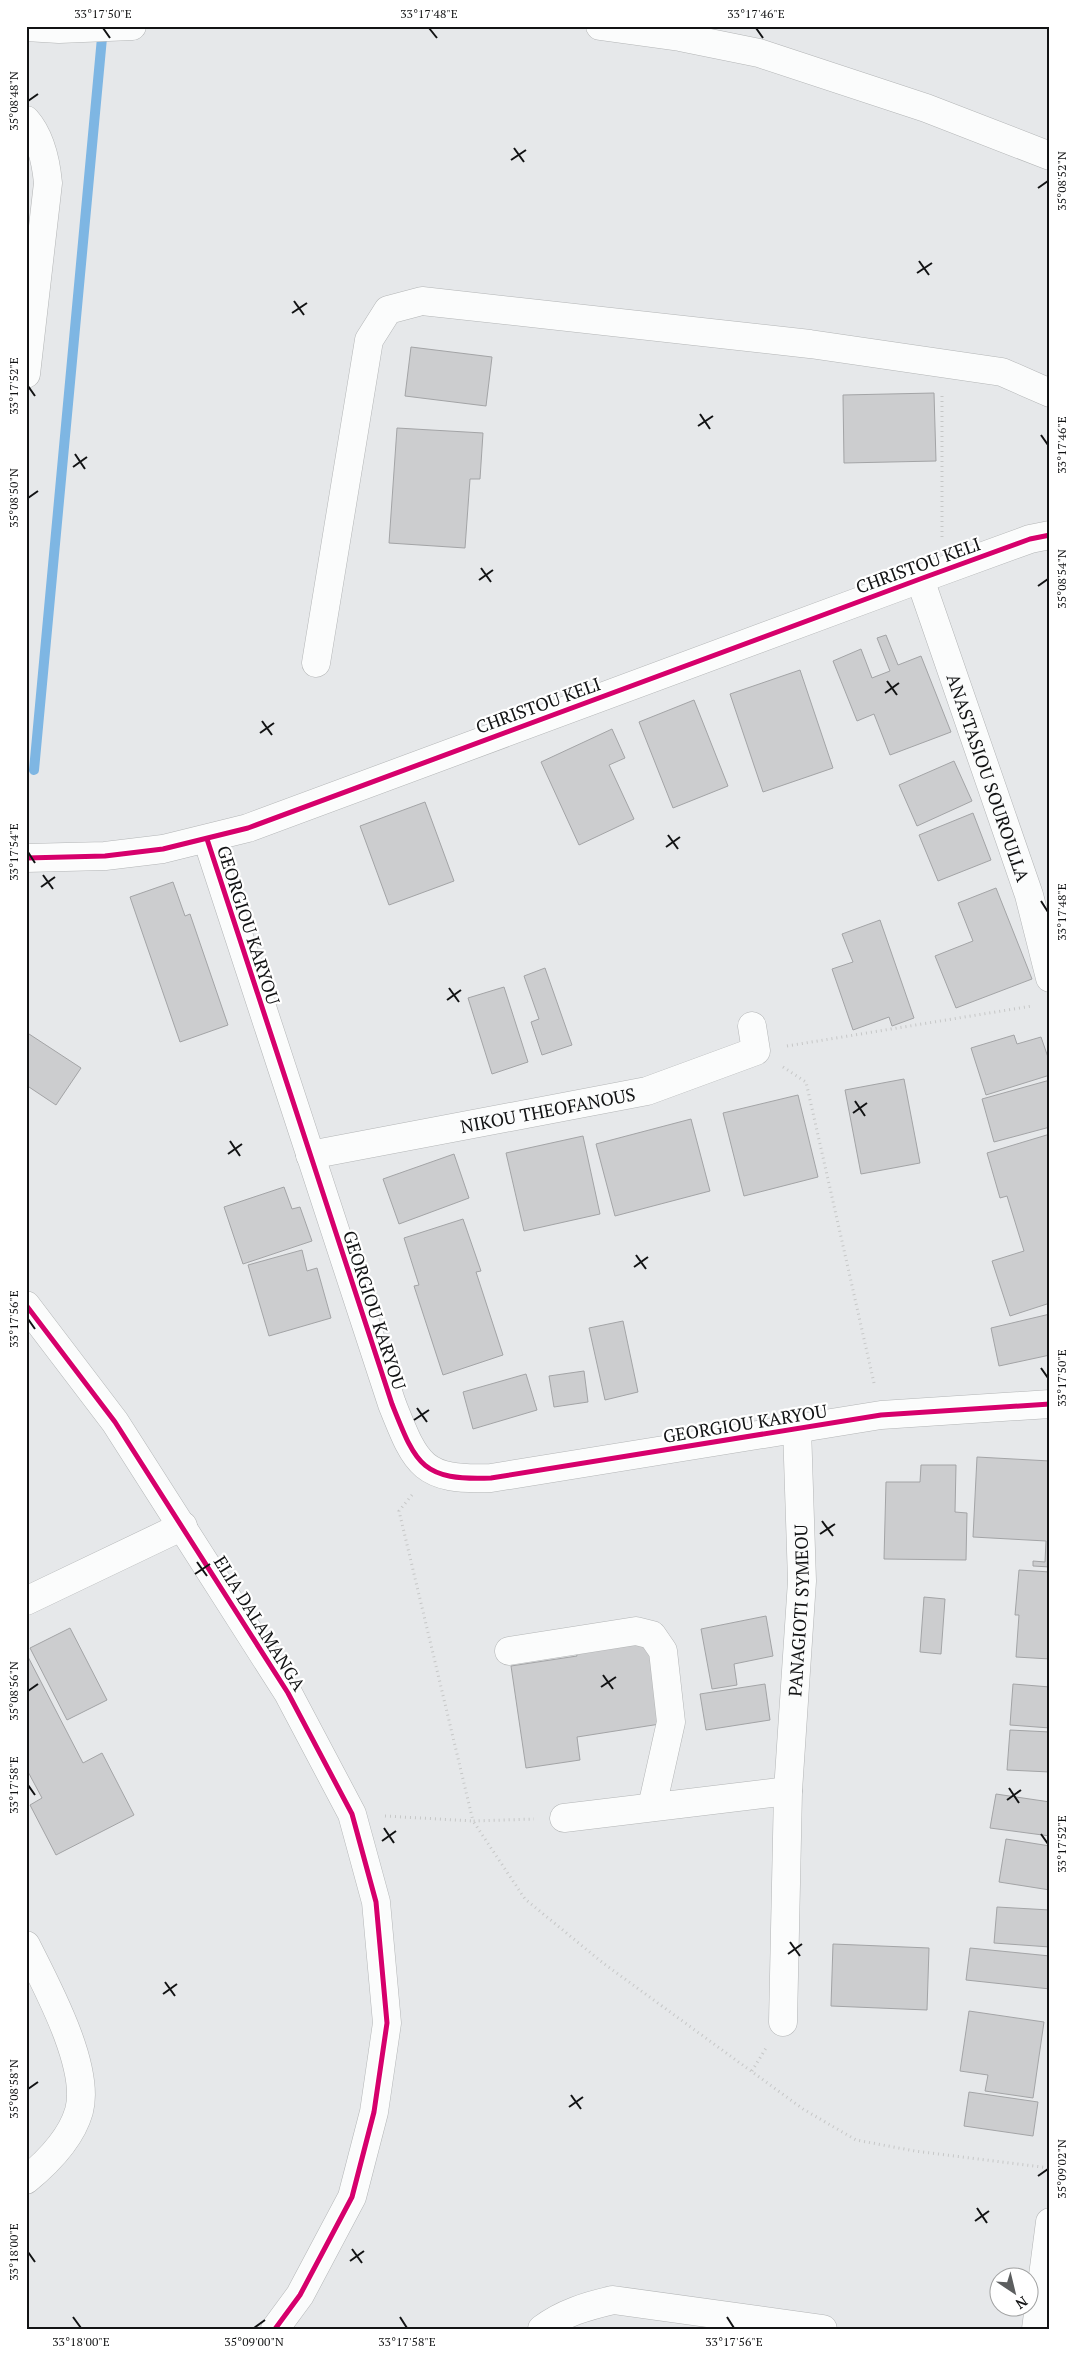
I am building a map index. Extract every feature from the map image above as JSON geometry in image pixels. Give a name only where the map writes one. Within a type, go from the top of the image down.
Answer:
[{"type":"street","points":[[26,27],[58,29],[132,26]]},
{"type":"street","points":[[600,26],[680,37],[759,53],[926,108],[1050,156]]},
{"type":"street","points":[[26,120],[38,141],[46,163],[48,183],[26,374]]},
{"type":"street","points":[[316,663],[369,340],[388,310],[422,301],[810,344],[1002,372],[1050,393]]},
{"type":"street","name":"CHRISTOU KELI","points":[[26,858],[105,856],[163,849],[248,828],[931,575],[1030,539],[1050,535]]},
{"type":"street","name":"ANASTASIOU SOUROULLA","points":[[931,575],[1039,893],[1050,978]]},
{"type":"street","name":"GEORGIOU KARYOU","points":[[207,839],[392,1404],[415,1455],[430,1471],[461,1479],[491,1478],[881,1415],[1050,1404]]},
{"type":"street","name":"NIKOU THEOFANOUS","points":[[310,1155],[647,1092],[754,1039]]},
{"type":"street","name":"ELIA DALAMANGA","points":[[26,1305],[115,1422],[288,1693],[352,1814],[376,1902],[387,2023],[374,2112],[352,2196],[300,2295],[275,2329]]},
{"type":"street","name":"PANAGIOTI SYMEOU","points":[[783,2022],[788,1791],[802,1581],[797,1428]]},
{"type":"street","points":[[26,1601],[183,1526]]},
{"type":"street","points":[[509,1651],[636,1631],[652,1634],[663,1651],[671,1722],[652,1807]]},
{"type":"street","points":[[564,1818],[788,1791]]},
{"type":"street","points":[[26,1945],[73,2050],[82,2084],[80,2109],[73,2127],[44,2165],[26,2180]]},
{"type":"street","points":[[1036,2329],[1050,2222]]},
{"type":"street","points":[[542,2329],[554,2320],[585,2306],[613,2300],[751,2324],[823,2329]]},
{"type":"path","points":[[931,575],[942,363]]},
{"type":"path","points":[[754,1039],[1040,1005]]},
{"type":"path","points":[[754,1039],[806,1082],[881,1415]]},
{"type":"path","points":[[430,1471],[400,1511],[473,1821],[525,1899],[603,1963],[803,2109],[856,2140],[915,2151],[1050,2168]]},
{"type":"path","points":[[352,1814],[473,1821],[564,1818]]},
{"type":"building","points":[[411,347],[492,357],[486,406],[405,396]]},
{"type":"building","points":[[934,393],[936,461],[844,463],[843,395]]},
{"type":"building","points":[[397,428],[483,433],[480,479],[470,479],[465,548],[389,543]]},
{"type":"building","points":[[886,635],[898,665],[921,656],[951,732],[890,755],[874,714],[857,721],[833,661],[861,649],[872,678],[890,671],[877,638]]},
{"type":"building","points":[[800,670],[833,768],[763,792],[730,694]]},
{"type":"building","points":[[694,700],[728,786],[673,808],[639,722]]},
{"type":"building","points":[[612,729],[625,758],[609,765],[634,819],[579,845],[541,762]]},
{"type":"building","points":[[954,761],[972,801],[917,826],[899,785]]},
{"type":"building","points":[[425,802],[454,881],[389,905],[360,826]]},
{"type":"building","points":[[973,813],[991,860],[938,881],[919,835]]},
{"type":"building","points":[[173,882],[185,916],[190,914],[228,1025],[180,1042],[130,897]]},
{"type":"building","points":[[996,888],[1032,979],[956,1008],[935,956],[973,941],[958,903]]},
{"type":"building","points":[[880,920],[914,1018],[892,1026],[889,1017],[853,1030],[832,969],[853,962],[842,934]]},
{"type":"building","points":[[545,968],[572,1045],[542,1055],[531,1022],[539,1019],[524,976]]},
{"type":"building","points":[[504,987],[528,1062],[492,1074],[468,998]]},
{"type":"building","points":[[26,1032],[81,1068],[56,1105],[26,1085]]},
{"type":"building","points":[[1014,1035],[1017,1044],[1041,1037],[1050,1063],[1050,1075],[986,1095],[971,1048]]},
{"type":"building","points":[[904,1079],[920,1163],[861,1174],[845,1090]]},
{"type":"building","points":[[1050,1080],[1050,1127],[994,1142],[982,1099]]},
{"type":"building","points":[[798,1095],[818,1177],[744,1196],[723,1113]]},
{"type":"building","points":[[691,1119],[710,1191],[615,1216],[596,1144]]},
{"type":"building","points":[[1050,1134],[1050,1303],[1010,1316],[992,1261],[1024,1251],[1007,1196],[1000,1198],[987,1153]]},
{"type":"building","points":[[583,1136],[600,1214],[524,1231],[506,1153]]},
{"type":"building","points":[[454,1154],[469,1198],[399,1224],[383,1179]]},
{"type":"building","points":[[284,1187],[292,1209],[300,1207],[312,1241],[243,1264],[224,1207]]},
{"type":"building","points":[[463,1219],[481,1271],[476,1272],[503,1355],[443,1375],[414,1286],[419,1285],[404,1238]]},
{"type":"building","points":[[302,1250],[307,1271],[317,1268],[331,1318],[269,1336],[248,1265]]},
{"type":"building","points":[[1050,1314],[1050,1355],[999,1366],[991,1328]]},
{"type":"building","points":[[623,1321],[638,1392],[605,1400],[589,1328]]},
{"type":"building","points":[[584,1371],[588,1402],[554,1407],[549,1376]]},
{"type":"building","points":[[526,1374],[537,1410],[473,1429],[463,1392]]},
{"type":"building","points":[[977,1457],[1050,1461],[1050,1567],[1033,1566],[1033,1561],[1045,1562],[1046,1541],[973,1537]]},
{"type":"building","points":[[921,1465],[956,1465],[955,1512],[967,1513],[966,1560],[884,1559],[886,1482],[920,1482]]},
{"type":"building","points":[[1019,1570],[1050,1572],[1050,1659],[1016,1657],[1019,1615],[1015,1615]]},
{"type":"building","points":[[924,1597],[945,1599],[941,1654],[920,1652]]},
{"type":"building","points":[[766,1616],[773,1656],[734,1664],[737,1685],[712,1689],[701,1629]]},
{"type":"building","points":[[70,1628],[107,1700],[67,1720],[30,1648]]},
{"type":"building","points":[[648,1639],[660,1724],[577,1737],[580,1760],[526,1768],[511,1666],[577,1656],[576,1650]]},
{"type":"building","points":[[26,1653],[83,1763],[102,1753],[134,1815],[56,1855],[30,1805],[42,1798],[26,1768]]},
{"type":"building","points":[[765,1684],[770,1720],[706,1730],[700,1694]]},
{"type":"building","points":[[1013,1684],[1050,1687],[1050,1728],[1010,1725]]},
{"type":"building","points":[[1010,1730],[1050,1732],[1050,1772],[1007,1770]]},
{"type":"building","points":[[996,1794],[1050,1802],[1050,1836],[990,1828]]},
{"type":"building","points":[[1006,1839],[1050,1846],[1050,1890],[999,1882]]},
{"type":"building","points":[[997,1907],[1050,1910],[1050,1947],[994,1943]]},
{"type":"building","points":[[833,1944],[929,1948],[927,2010],[831,2006]]},
{"type":"building","points":[[970,1948],[1050,1956],[1050,1989],[966,1980]]},
{"type":"building","points":[[969,2011],[1044,2022],[1033,2098],[985,2091],[988,2075],[960,2071]]},
{"type":"building","points":[[969,2092],[1038,2102],[1033,2136],[964,2126]]},
{"type":"waterway","points":[[34,770],[103,27]]},
{"type":"cycle path","points":[[26,858],[105,856],[163,849],[248,828],[920,579],[1030,539],[1050,535]]},
{"type":"cycle path","points":[[207,839],[392,1404],[415,1455],[424,1465],[435,1472],[449,1476],[491,1478],[881,1415],[1050,1404]]},
{"type":"cycle path","points":[[26,1305],[115,1422],[288,1693],[352,1814],[376,1902],[387,2023],[374,2112],[352,2197],[300,2295],[275,2329]]}]
